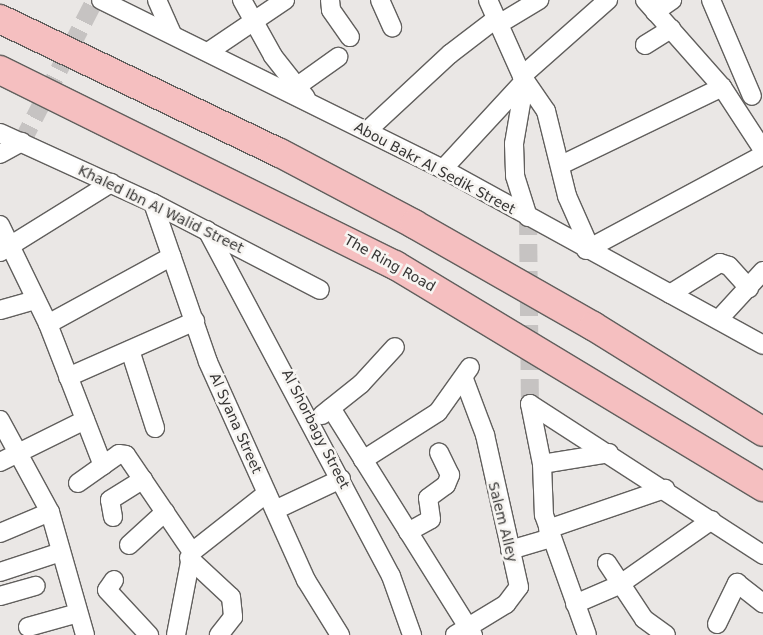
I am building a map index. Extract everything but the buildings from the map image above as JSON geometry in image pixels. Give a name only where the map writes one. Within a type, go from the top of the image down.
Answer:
[{"type":"highway","points":[[0,19],[263,145],[414,224],[593,326],[763,432]]},
{"type":"highway","name":"The Ring Road","points":[[0,70],[395,265],[763,487]]},
{"type":"street","name":"Abou Bakr Al Sedik Street","points":[[101,0],[172,33],[443,169],[528,217],[719,319],[763,345]]},
{"type":"street","points":[[157,0],[172,33]]},
{"type":"street","points":[[242,0],[252,22],[296,87],[311,104]]},
{"type":"street","points":[[208,52],[284,0]]},
{"type":"street","points":[[330,0],[331,10],[350,37]]},
{"type":"street","points":[[380,0],[392,27]]},
{"type":"street","points":[[488,0],[524,78],[546,111],[561,164],[567,196],[588,249],[763,155]]},
{"type":"street","points":[[367,131],[450,54],[498,21],[539,0]]},
{"type":"street","points":[[443,169],[524,78],[608,0]]},
{"type":"street","points":[[672,0],[650,6],[722,87],[763,150]]},
{"type":"street","points":[[712,0],[758,93],[735,107]]},
{"type":"street","points":[[645,45],[671,29]]},
{"type":"street","points":[[296,87],[338,57]]},
{"type":"street","points":[[524,78],[514,144],[515,176],[528,217]]},
{"type":"street","points":[[561,164],[722,87]]},
{"type":"street","name":"Khaled Ibn Al Walid Street","points":[[0,133],[153,203],[320,290]]},
{"type":"street","points":[[0,154],[22,142]]},
{"type":"street","points":[[5,249],[111,183]]},
{"type":"street","name":"Al Syana Street","points":[[153,203],[208,362],[306,580],[340,635]]},
{"type":"street","points":[[0,225],[5,249],[36,300],[48,324],[103,466]]},
{"type":"street","name":"Al Shorbagy Street","points":[[207,230],[312,422],[391,576],[412,635]]},
{"type":"street","points":[[48,324],[172,256]]},
{"type":"street","points":[[670,294],[720,263],[729,266],[749,288]]},
{"type":"street","points":[[719,319],[763,271]]},
{"type":"street","points":[[0,310],[36,300]]},
{"type":"street","points":[[68,377],[195,321]]},
{"type":"street","points":[[312,422],[331,408],[394,347]]},
{"type":"street","points":[[130,350],[155,428]]},
{"type":"street","name":"Salem Alley","points":[[362,460],[438,412],[467,373],[485,435],[519,587],[515,597],[465,632]]},
{"type":"street","points":[[587,635],[549,534],[542,464],[530,404],[665,489],[763,555]]},
{"type":"street","points":[[331,408],[408,532],[465,632]]},
{"type":"street","points":[[0,420],[50,512],[84,635]]},
{"type":"street","points":[[0,462],[85,420]]},
{"type":"street","points":[[408,532],[430,519],[428,498],[446,485],[450,475],[439,452]]},
{"type":"street","points":[[78,483],[122,453],[143,479],[190,555],[231,597],[233,617],[219,635]]},
{"type":"street","points":[[542,464],[609,453]]},
{"type":"street","points":[[113,517],[110,500],[143,479]]},
{"type":"street","points":[[275,510],[342,480]]},
{"type":"street","points":[[510,550],[665,489]]},
{"type":"street","points":[[176,635],[190,555],[267,493]]},
{"type":"street","points":[[0,532],[50,512]]},
{"type":"street","points":[[129,545],[165,512]]},
{"type":"street","points":[[575,604],[619,585],[712,520]]},
{"type":"street","points":[[0,572],[61,552]]},
{"type":"street","points":[[607,563],[619,585],[644,619],[666,635]]},
{"type":"street","points":[[114,580],[107,590],[149,635]]},
{"type":"street","points":[[717,624],[738,583],[763,603]]},
{"type":"street","points":[[0,596],[36,586]]},
{"type":"street","points":[[28,627],[78,613]]},
{"type":"tunnel","points":[[22,142],[95,0]]},
{"type":"tunnel","points":[[528,217],[530,404]]}]
